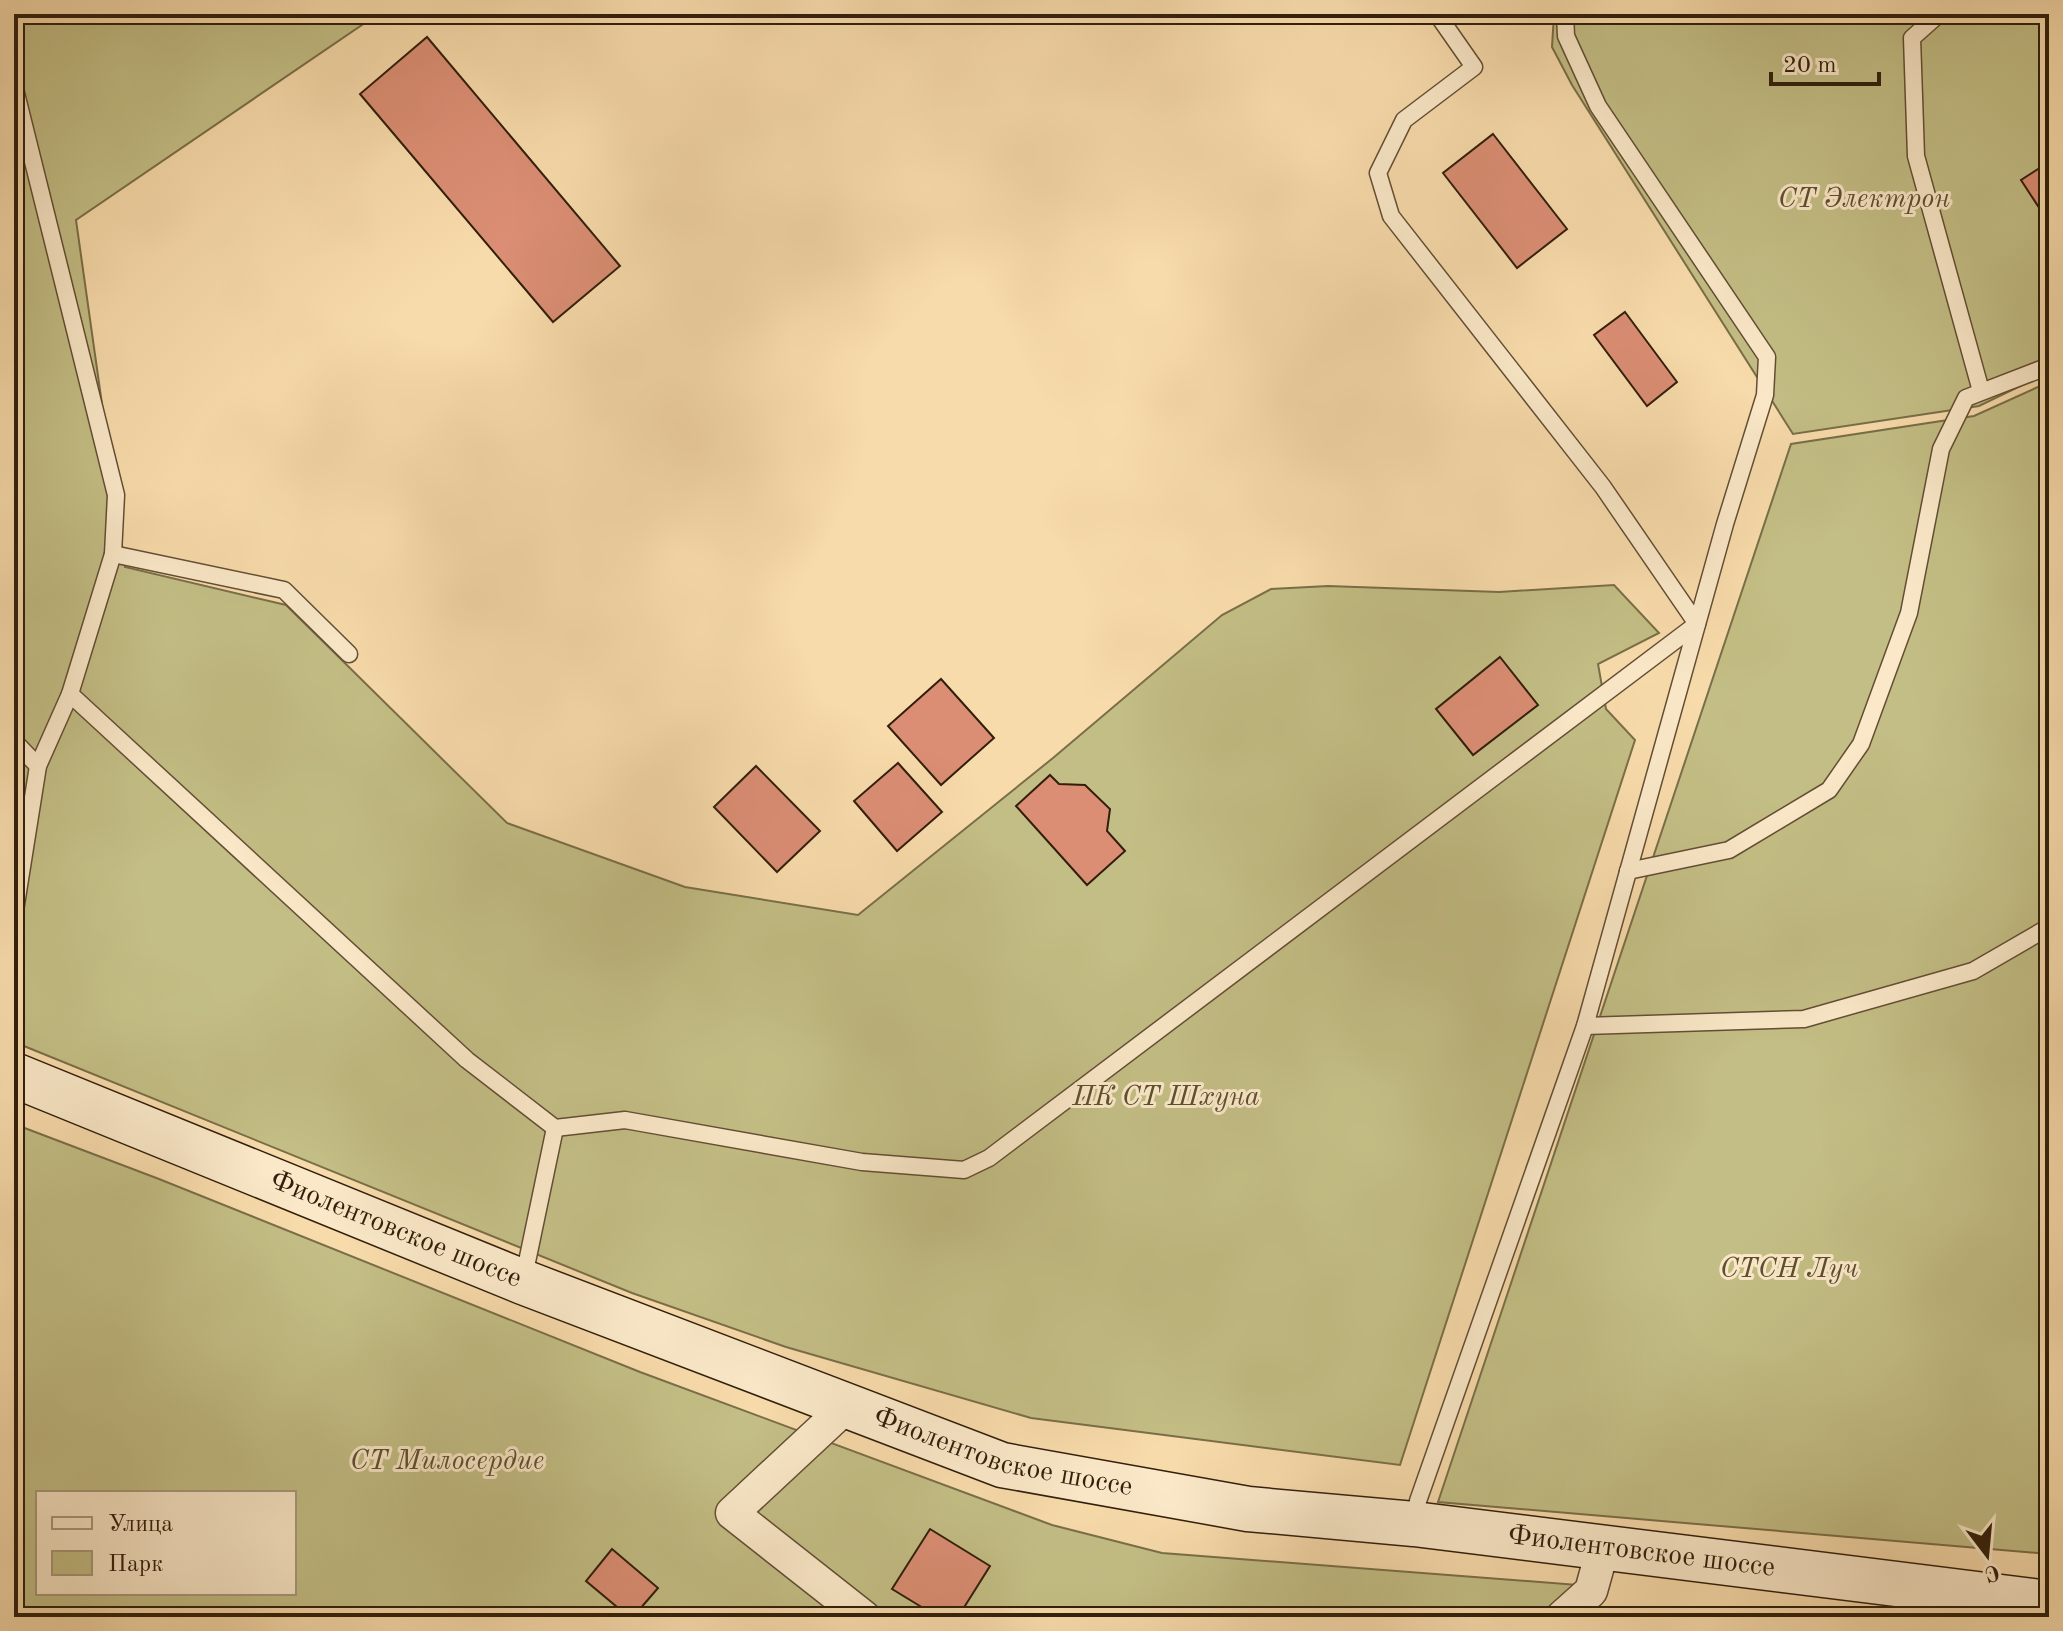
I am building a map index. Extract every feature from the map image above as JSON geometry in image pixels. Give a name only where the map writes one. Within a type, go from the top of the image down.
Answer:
[{"type":"main road","name":"Фиолентовское шоссе","points":[[14,1075],[523,1282],[1002,1465],[1248,1509],[1414,1524],[2049,1603]]},
{"type":"street","points":[[847,1406],[732,1513],[864,1617]]},
{"type":"street","points":[[1562,1617],[1591,1591],[1603,1548]]},
{"type":"lane","points":[[1437,14],[1474,67],[1404,120],[1378,173],[1391,216],[1603,487],[1697,624]]},
{"type":"lane","points":[[1414,1524],[1418,1501],[1585,1026],[1697,624],[1765,395],[1767,357],[1598,106],[1566,36],[1565,14]]},
{"type":"lane","points":[[1939,14],[1912,38],[1916,156],[1981,391]]},
{"type":"lane","points":[[14,85],[116,495],[113,554],[70,694],[38,766],[14,917]]},
{"type":"lane","points":[[1628,871],[1729,850],[1829,790],[1861,744],[1909,613],[1941,449],[1966,398],[2049,366]]},
{"type":"lane","points":[[113,554],[284,590],[349,654]]},
{"type":"lane","points":[[70,694],[467,1060],[555,1128],[625,1120],[862,1162],[964,1170],[989,1158],[1697,624]]},
{"type":"lane","points":[[14,741],[38,766]]},
{"type":"lane","points":[[1585,1026],[1804,1019],[1973,971],[2049,927]]},
{"type":"lane","points":[[523,1282],[555,1128]]},
{"type":"green space","name":"ПК СТ Шхуна","points":[[14,14],[378,14],[76,220],[125,567],[286,605],[507,823],[685,887],[858,915],[1053,758],[1222,615],[1271,589],[1328,586],[1499,592],[1614,585],[1659,633],[1598,664],[1606,709],[1635,740],[1400,1465],[1031,1418],[786,1347],[632,1293],[14,1042]]},
{"type":"green space","name":"СТ Электрон","points":[[1554,14],[2049,14],[2049,372],[1979,406],[1793,434],[1572,85],[1552,47]]},
{"type":"green space","name":"СТСН Луч","points":[[2049,382],[2049,1554],[1438,1502],[1791,444],[1974,416]]},
{"type":"green space","name":"СТ Милосердие","points":[[14,1124],[640,1372],[1052,1525],[1162,1553],[1604,1587],[1573,1617],[14,1617]]},
{"type":"building","points":[[427,37],[620,266],[553,322],[360,94]]},
{"type":"building","points":[[1493,134],[1567,229],[1517,268],[1443,173]]},
{"type":"building","points":[[2049,162],[2049,223],[2021,180]]},
{"type":"building","points":[[1625,312],[1677,382],[1647,406],[1594,335]]},
{"type":"building","points":[[1500,657],[1538,705],[1473,755],[1436,709]]},
{"type":"building","points":[[941,679],[994,738],[941,785],[888,726]]},
{"type":"building","points":[[898,763],[942,812],[897,851],[854,801]]},
{"type":"building","points":[[756,766],[820,831],[777,872],[714,807]]},
{"type":"building","points":[[1050,775],[1059,784],[1085,785],[1110,809],[1107,831],[1125,851],[1087,885],[1016,806]]},
{"type":"building","points":[[930,1529],[990,1566],[958,1617],[938,1617],[892,1589]]},
{"type":"building","points":[[612,1549],[658,1588],[633,1617],[629,1617],[586,1581]]},
{"type":"building","points":[[561,1608],[571,1617],[553,1617]]}]
